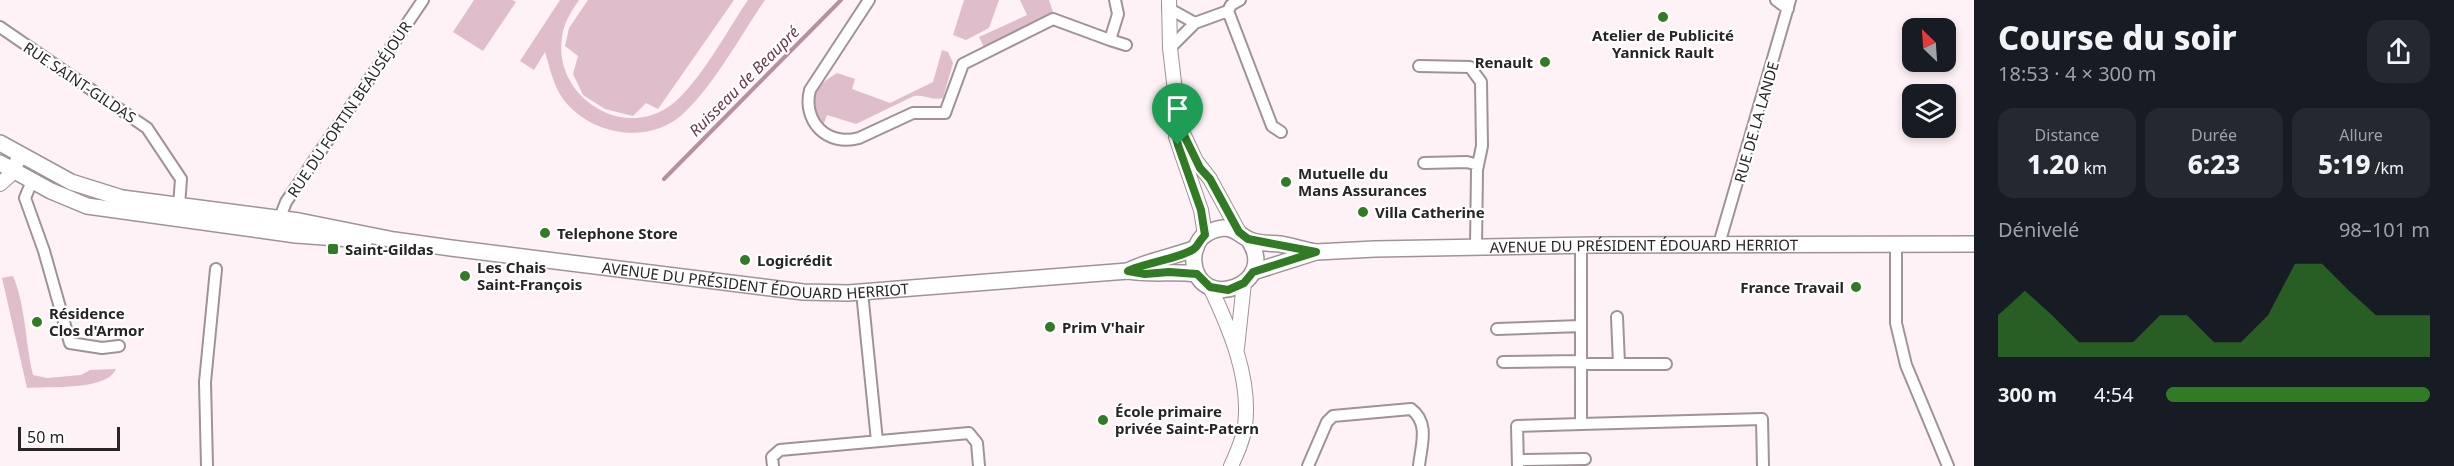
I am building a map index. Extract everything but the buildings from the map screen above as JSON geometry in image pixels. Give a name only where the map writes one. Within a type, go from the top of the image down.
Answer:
[{"type":"main road","name":"AVENUE DU PRÉSIDENT ÉDOUARD HERRIOT","points":[[0,143],[71,182],[122,198],[333,227],[383,237],[803,292],[862,292],[1128,271],[1145,274],[1169,272],[1197,274]]},
{"type":"main road","name":"AVENUE DU PRÉSIDENT ÉDOUARD HERRIOT","points":[[6,167],[87,206],[334,239],[357,241],[383,237]]},
{"type":"main road","points":[[1222,228],[1244,235],[1256,258],[1249,277],[1228,290],[1210,287],[1197,274],[1194,266],[1200,241],[1222,228]]},
{"type":"main road","name":"AVENUE DU PRÉSIDENT ÉDOUARD HERRIOT","points":[[1244,235],[1316,252],[1581,245],[1974,243]]},
{"type":"main road","name":"AVENUE DU PRÉSIDENT ÉDOUARD HERRIOT","points":[[1128,271],[1142,264],[1168,258],[1200,241]]},
{"type":"main road","name":"AVENUE DU PRÉSIDENT ÉDOUARD HERRIOT","points":[[1249,277],[1316,252]]},
{"type":"street","name":"RUE DU FORTIN BEAUSÉJOUR","points":[[279,220],[286,202],[423,0]]},
{"type":"street","points":[[869,0],[810,90],[807,102],[814,123],[828,136],[849,141],[913,113],[940,115],[945,113],[963,64],[1053,20],[1126,45]]},
{"type":"street","points":[[1110,40],[1118,14],[1114,0]]},
{"type":"street","points":[[1776,0],[1789,4]]},
{"type":"street","points":[[1168,4],[1195,23]]},
{"type":"street","points":[[1168,4],[1170,48],[1179,125],[1196,160],[1244,235]]},
{"type":"street","points":[[1170,48],[1195,23],[1232,4],[1272,126],[1281,132]]},
{"type":"street","name":"RUE DE LA LANDE","points":[[1719,244],[1789,4]]},
{"type":"street","name":"RUE SAINT-GILDAS","points":[[0,27],[147,128],[181,179],[180,206]]},
{"type":"street","points":[[1419,66],[1470,67],[1480,82],[1482,146],[1478,165],[1476,247]]},
{"type":"street","points":[[1179,125],[1176,137],[1178,145],[1201,210],[1200,241]]},
{"type":"street","points":[[0,184],[7,179],[6,167],[21,154]]},
{"type":"street","points":[[1424,163],[1467,162],[1478,165]]},
{"type":"street","points":[[32,181],[26,198],[70,343],[102,348],[119,346]]},
{"type":"street","points":[[1896,244],[1896,323],[1906,365],[1948,466]]},
{"type":"street","points":[[1581,245],[1581,424]]},
{"type":"street","points":[[207,466],[205,382],[216,269]]},
{"type":"street","points":[[1237,353],[1249,277]]},
{"type":"street","points":[[1210,287],[1237,353],[1243,381],[1245,425],[1232,466]]},
{"type":"street","points":[[862,292],[877,441]]},
{"type":"street","points":[[1617,316],[1619,364]]},
{"type":"street","points":[[1497,329],[1581,326]]},
{"type":"street","points":[[1503,362],[1666,363]]},
{"type":"street","points":[[1308,466],[1327,422],[1334,416],[1411,409],[1418,414],[1424,429],[1419,466]]},
{"type":"street","points":[[1585,459],[1518,463],[1517,426],[1619,425],[1762,419],[1763,466]]},
{"type":"street","points":[[772,466],[772,457],[780,450],[969,433],[977,443],[979,466]]},
{"type":"shaded area","points":[[474,0],[512,0],[516,2],[483,51],[453,32]]},
{"type":"shaded area","points":[[560,0],[579,0],[566,22],[562,37],[562,57],[567,76],[578,92],[592,105],[609,114],[627,118],[646,117],[665,109],[676,101],[699,75],[748,0],[765,0],[707,87],[685,112],[671,123],[656,130],[639,133],[605,128],[575,112],[557,88],[545,52],[534,70],[520,61]]},
{"type":"shaded area","points":[[588,0],[734,0],[658,109],[646,103],[633,116],[605,109],[583,95],[573,74],[578,56],[565,46],[569,28]]},
{"type":"shaded area","points":[[964,0],[999,0],[989,28],[966,40],[953,35]]},
{"type":"shaded area","points":[[1020,0],[1049,0],[1053,12],[984,47],[979,37],[1027,15]]},
{"type":"shaded area","points":[[942,50],[948,52],[953,63],[943,98],[914,96],[856,124],[827,115],[823,126],[817,122],[814,105],[815,93],[823,83],[837,73],[855,79],[852,89],[890,103],[933,82]]},
{"type":"shaded area","points":[[13,276],[23,312],[33,375],[47,378],[81,375],[90,370],[116,369],[110,376],[101,381],[76,386],[27,388],[2,278]]},
{"type":"waterway","name":"Ruisseau de Beaupré","points":[[664,179],[841,0]]},
{"type":"place","name":"Atelier de Publicité Yannick Rault","points":[[1663,17]]},
{"type":"place","name":"Renault","points":[[1545,62]]},
{"type":"place","name":"Mutuelle du Mans Assurances","points":[[1286,182]]},
{"type":"place","name":"Villa Catherine","points":[[1363,212]]},
{"type":"place","name":"Telephone Store","points":[[545,233]]},
{"type":"place","name":"Saint-Gildas","points":[[333,249]]},
{"type":"place","name":"Logicrédit","points":[[745,260]]},
{"type":"place","name":"Les Chais Saint-François","points":[[465,276]]},
{"type":"place","name":"France Travail","points":[[1856,287]]},
{"type":"place","name":"Résidence Clos d'Armor","points":[[37,322]]},
{"type":"place","name":"Prim V'hair","points":[[1050,327]]},
{"type":"place","name":"École primaire privée Saint-Patern","points":[[1103,420]]},
{"type":"route","points":[[1179,125],[1200,168],[1210,179],[1239,232],[1248,239],[1316,252],[1253,272],[1244,283],[1228,290],[1210,287],[1197,274],[1169,272],[1145,274],[1128,271],[1142,264],[1196,248],[1205,235],[1201,210],[1178,145],[1176,137],[1179,125]]}]
